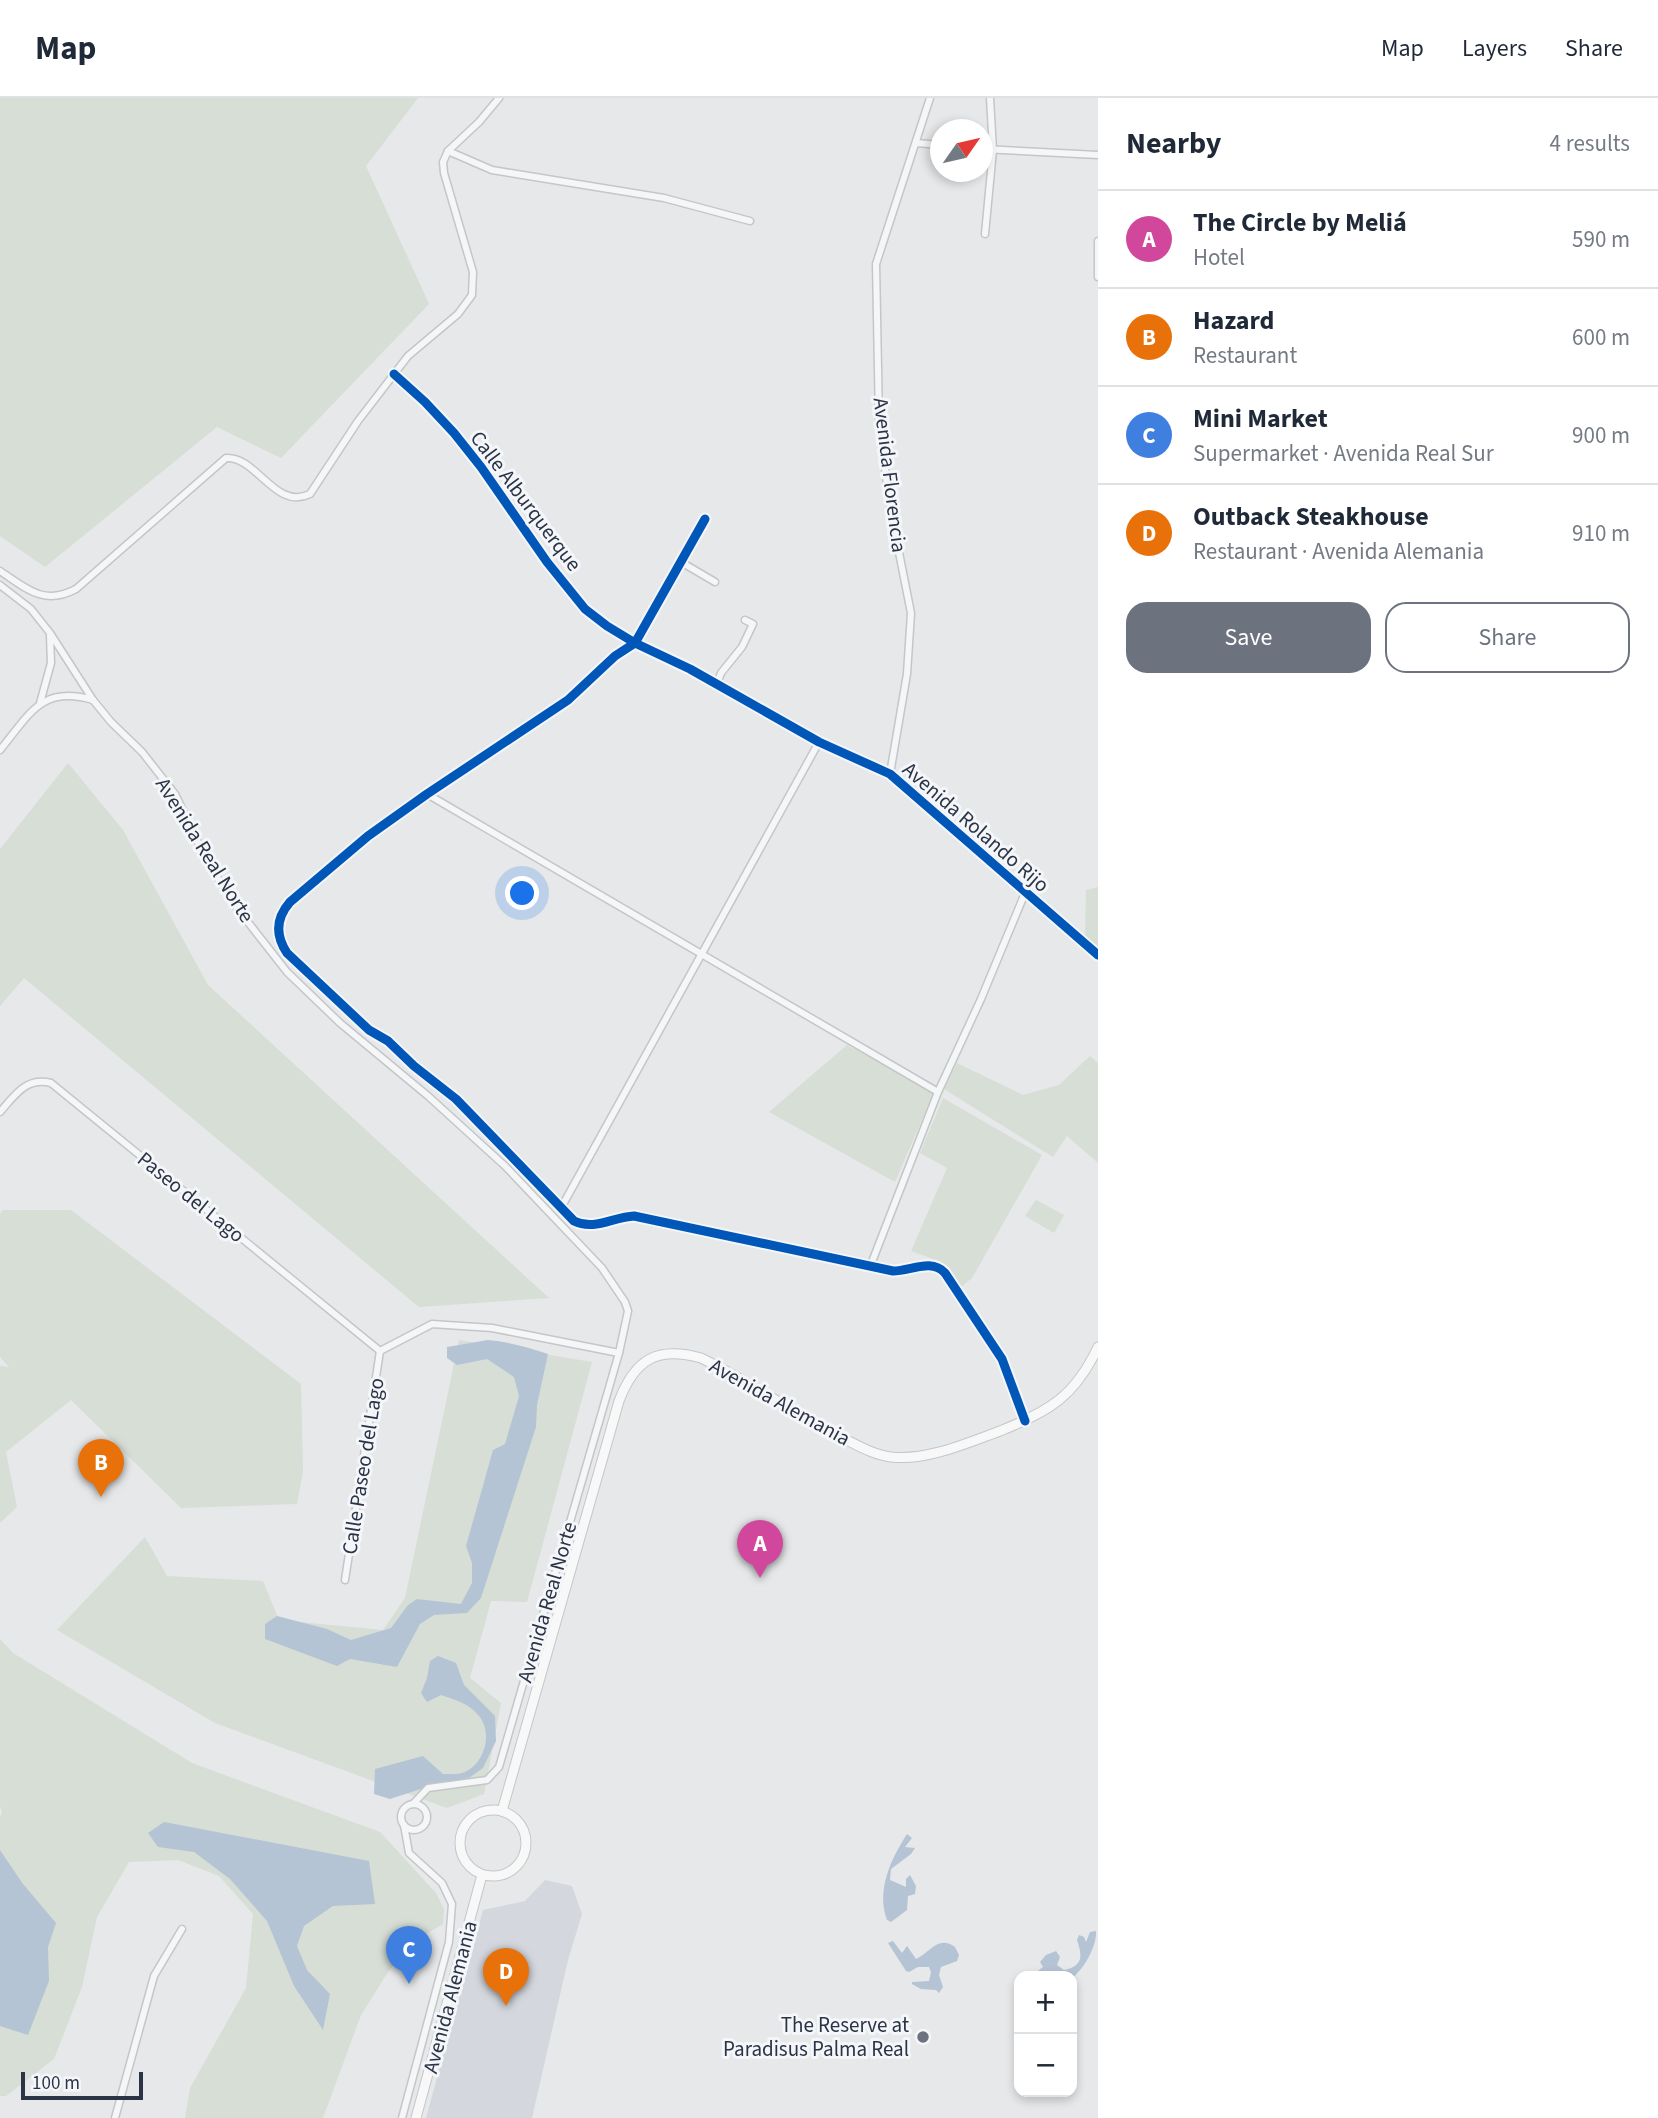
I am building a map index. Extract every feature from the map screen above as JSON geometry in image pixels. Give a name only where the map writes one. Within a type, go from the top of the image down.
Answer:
[{"type":"street","points":[[0,571],[39,595],[52,597],[76,589],[226,458],[238,459],[289,497],[304,497],[310,494],[358,421],[408,356],[458,314],[472,295],[473,272],[443,162],[448,151],[479,122],[499,98]]},
{"type":"street","name":"Avenida Florencia","points":[[890,774],[907,674],[911,613],[890,507],[879,422],[876,264],[930,98]]},
{"type":"street","points":[[990,98],[991,119]]},
{"type":"street","points":[[916,143],[930,144]]},
{"type":"street","points":[[993,150],[1098,155]]},
{"type":"street","points":[[448,151],[492,170],[664,198],[750,221]]},
{"type":"street","points":[[985,234],[990,182]]},
{"type":"street","points":[[1098,241],[1098,276]]},
{"type":"street","name":"Calle Alburquerque","points":[[394,374],[454,433],[547,562],[585,609],[635,643]]},
{"type":"street","points":[[705,519],[635,643],[615,656],[568,700],[426,794],[368,836],[289,902],[278,921],[281,943],[287,953],[369,1030],[388,1041],[414,1066],[456,1099],[561,1208],[582,1225],[591,1226],[634,1216],[893,1271],[929,1265],[942,1269],[1002,1359],[1025,1421]]},
{"type":"street","points":[[681,562],[715,582]]},
{"type":"street","name":"Avenida Real Norte","points":[[0,585],[31,609],[50,633],[93,700],[142,752],[174,794],[205,858],[233,903],[287,972],[340,1023],[428,1096],[505,1166],[602,1268],[625,1302],[628,1311],[619,1353],[499,1768],[487,1780],[433,1787],[421,1795]]},
{"type":"street","points":[[717,684],[720,673],[742,648],[753,624],[745,620]]},
{"type":"street","points":[[0,750],[40,703],[51,663],[50,633]]},
{"type":"street","name":"Avenida Rolando Rijo","points":[[635,643],[717,684],[819,741],[890,774],[1098,955]]},
{"type":"street","points":[[40,703],[56,697],[76,695],[93,700]]},
{"type":"street","points":[[561,1208],[819,741]]},
{"type":"street","points":[[426,794],[938,1092]]},
{"type":"street","points":[[870,1267],[938,1092],[981,999],[1025,893]]},
{"type":"street","name":"Paseo del Lago","points":[[0,1112],[26,1084],[43,1081],[51,1083],[380,1351]]},
{"type":"street","points":[[380,1351],[432,1324],[492,1328],[619,1353]]},
{"type":"street","name":"Avenida Alemania","points":[[502,1811],[619,1401],[625,1385],[637,1367],[664,1353],[684,1353],[701,1357],[859,1446],[890,1457],[906,1457],[947,1450],[1025,1421],[1070,1392],[1088,1368],[1098,1346]]},
{"type":"street","name":"Calle Paseo del Lago","points":[[345,1580],[380,1351]]},
{"type":"street","points":[[402,2118],[449,1942],[452,1921],[452,1905],[448,1893],[442,1883],[412,1859],[405,1841],[402,1812],[421,1795]]},
{"type":"street","points":[[405,1841],[414,1830],[427,1822],[427,1812],[423,1807],[421,1795]]},
{"type":"street","points":[[413,1804],[423,1807]]},
{"type":"street","points":[[502,1811],[510,1815],[523,1829],[526,1847],[523,1857],[510,1872],[492,1877],[482,1875],[467,1865],[459,1847],[463,1827],[475,1814],[502,1811]]},
{"type":"street","points":[[404,1825],[414,1830]]},
{"type":"street","name":"Avenida Alemania","points":[[416,2118],[482,1875]]},
{"type":"street","points":[[115,2118],[155,1976],[182,1929]]},
{"type":"shaded area","points":[[0,98],[418,98],[366,166],[429,304],[281,458],[217,427],[45,567],[0,536]]},
{"type":"shaded area","points":[[68,763],[123,830],[208,985],[549,1298],[419,1307],[24,978],[0,1006],[0,849]]},
{"type":"shaded area","points":[[1098,887],[1098,948],[1085,937],[1086,890]]},
{"type":"shaded area","points":[[847,1045],[934,1092],[895,1182],[769,1112]]},
{"type":"shaded area","points":[[1090,1056],[1098,1063],[1098,1163],[1067,1136],[1053,1157],[944,1089],[957,1063],[1023,1095],[1059,1085]]},
{"type":"shaded area","points":[[943,1098],[1042,1155],[972,1278],[961,1287],[939,1261],[911,1251],[947,1168],[920,1153]]},
{"type":"shaded area","points":[[1036,1200],[1064,1215],[1054,1233],[1025,1216]]},
{"type":"shaded area","points":[[3,1210],[71,1210],[301,1384],[303,1471],[297,1504],[181,1508],[71,1400],[6,1452],[17,1507],[0,1523],[0,1366],[9,1367],[0,1357],[0,1214]]},
{"type":"shaded area","points":[[459,1340],[592,1362],[527,1602],[491,1601],[470,1678],[501,1703],[484,1794],[447,1808],[215,1723],[57,1630],[145,1537],[167,1576],[263,1581],[279,1620],[383,1630],[405,1598]]},
{"type":"shaded area","points":[[0,1639],[13,1653],[192,1763],[380,1832],[436,1893],[444,1909],[443,1924],[414,1941],[388,1972],[361,2015],[323,2118],[185,2118],[190,2088],[246,1988],[253,1914],[219,1876],[178,1860],[129,1862],[97,1917],[82,1987],[54,2059],[6,2096],[0,2096]]},
{"type":"shaded area","points":[[545,1880],[572,1886],[582,1914],[568,1960],[532,2118],[426,2118],[483,1910],[525,1901]]},
{"type":"water","points":[[488,1340],[548,1354],[537,1405],[536,1427],[481,1598],[467,1613],[434,1615],[420,1624],[397,1667],[350,1659],[337,1666],[265,1639],[265,1624],[277,1616],[327,1629],[351,1640],[391,1628],[408,1605],[417,1599],[461,1604],[472,1583],[472,1563],[466,1546],[493,1450],[505,1444],[519,1396],[514,1377],[487,1359],[457,1365],[447,1358],[447,1347]]},
{"type":"water","points":[[438,1656],[456,1663],[464,1685],[495,1716],[496,1741],[483,1768],[469,1778],[430,1786],[390,1799],[374,1794],[375,1769],[423,1756],[443,1774],[457,1774],[472,1768],[482,1755],[486,1731],[479,1716],[462,1702],[441,1695],[427,1702],[421,1693],[430,1661]]},
{"type":"water","points":[[164,1822],[369,1861],[375,1904],[333,1906],[304,1926],[297,1946],[307,1970],[330,1994],[323,2030],[294,1986],[267,1921],[230,1879],[194,1852],[158,1847],[148,1833]]},
{"type":"water","points":[[907,1834],[912,1838],[905,1847],[915,1848],[891,1869],[890,1880],[906,1887],[906,1879],[910,1875],[916,1886],[915,1894],[908,1896],[907,1910],[891,1922],[887,1920],[884,1909],[884,1886],[891,1864]]},
{"type":"water","points":[[0,1850],[23,1884],[56,1923],[48,1947],[49,1981],[28,2035],[0,2026]]},
{"type":"water","points":[[1096,1931],[1096,1937],[1089,1957],[1077,1973],[1038,1971],[1043,1967],[1040,1962],[1046,1955],[1056,1951],[1060,1957],[1057,1965],[1064,1970],[1075,1966],[1080,1959],[1077,1940],[1079,1935],[1084,1937],[1086,1942],[1090,1932]]},
{"type":"water","points":[[893,1941],[902,1953],[907,1946],[916,1959],[939,1944],[955,1947],[959,1955],[957,1961],[941,1967],[939,1975],[943,1987],[939,1993],[912,1984],[929,1981],[929,1967],[906,1971],[888,1943]]},
{"type":"cycle path","points":[[394,374],[454,433],[547,562],[585,609],[635,643],[690,669],[819,742],[890,774],[1098,955]]},
{"type":"cycle path","points":[[705,519],[635,643],[615,656],[568,700],[368,836],[290,902],[280,920],[280,940],[287,953],[369,1030],[388,1041],[414,1066],[456,1099],[574,1221],[589,1225],[634,1216],[893,1271],[927,1266],[939,1269],[945,1273],[1002,1359],[1025,1421]]},
{"type":"place","name":"Hazard","points":[[101,1497]]},
{"type":"place","name":"The Circle by Meliá","points":[[760,1578]]},
{"type":"place","name":"Mini Market","points":[[409,1984]]},
{"type":"place","name":"Outback Steakhouse","points":[[506,2006]]},
{"type":"place","name":"The Reserve at Paradisus Palma Real","points":[[923,2037]]}]
